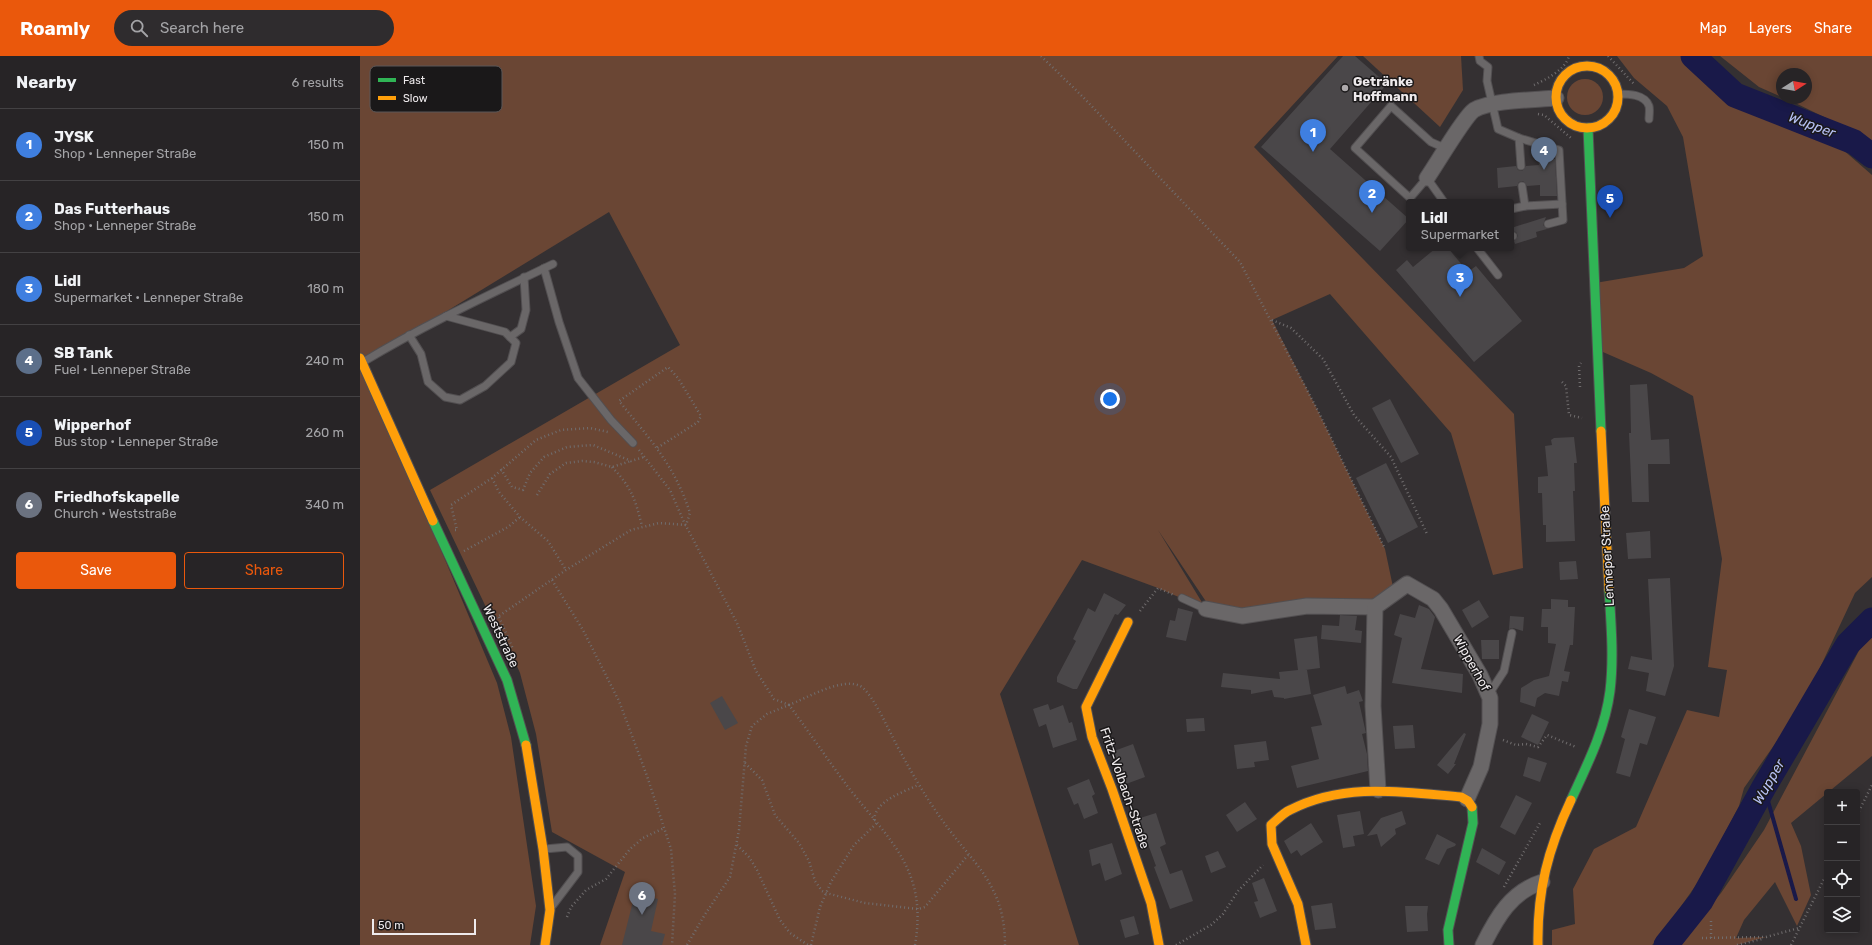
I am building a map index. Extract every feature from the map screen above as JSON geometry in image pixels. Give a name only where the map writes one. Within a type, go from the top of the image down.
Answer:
[{"type":"street","points":[[1585,56],[1586,66]]},
{"type":"street","points":[[1586,66],[1593,66],[1607,74],[1612,80],[1618,94],[1615,109],[1606,121],[1598,126],[1588,128],[1578,127],[1570,123],[1562,116],[1558,108],[1556,98],[1557,88],[1561,79],[1567,72],[1586,66]]},
{"type":"street","points":[[1427,178],[1472,112],[1478,108],[1492,104],[1556,98]]},
{"type":"street","name":"Lenneper Straße","points":[[1538,945],[1538,913],[1542,882],[1550,850],[1584,772],[1604,720],[1608,704],[1611,668],[1609,583],[1588,128]]},
{"type":"street","name":"Weststraße","points":[[361,360],[439,536],[507,680],[524,735],[543,849],[550,910],[545,945]]},
{"type":"street","name":"Wipperhof","points":[[1375,607],[1407,584],[1433,599],[1441,608],[1480,675],[1490,698],[1490,724],[1481,767],[1467,800]]},
{"type":"street","points":[[1206,608],[1242,616],[1307,606],[1375,607],[1373,706],[1378,790]]},
{"type":"street","name":"Fritz-Volbach-Straße","points":[[1128,622],[1086,707],[1092,737],[1112,789],[1150,903],[1159,945]]},
{"type":"street","points":[[1306,945],[1298,904],[1275,855],[1272,844],[1271,825],[1289,810],[1321,798],[1352,791],[1378,790],[1455,796],[1467,800],[1473,811],[1474,824],[1448,930],[1449,945]]},
{"type":"street","points":[[1483,945],[1506,907],[1528,886],[1542,882]]},
{"type":"lane","points":[[1479,56],[1480,61],[1488,67],[1488,81],[1498,129],[1519,138],[1559,150],[1563,220],[1548,224]]},
{"type":"lane","points":[[1618,94],[1638,96],[1646,102],[1650,107],[1649,119]]},
{"type":"lane","points":[[1442,199],[1427,178],[1410,198],[1355,148],[1391,106],[1431,142],[1447,149]]},
{"type":"lane","points":[[1519,138],[1521,166]]},
{"type":"lane","points":[[1522,186],[1525,206]]},
{"type":"lane","points":[[1514,208],[1525,206],[1562,204]]},
{"type":"lane","points":[[1479,251],[1498,276]]},
{"type":"lane","points":[[361,360],[524,277],[553,264]]},
{"type":"lane","points":[[544,268],[559,322],[578,378],[611,420],[633,443]]},
{"type":"lane","points":[[510,337],[521,328],[526,310],[524,277]]},
{"type":"lane","points":[[409,335],[421,354],[428,382],[445,397],[460,400],[485,386],[511,362],[516,343],[505,332],[446,316]]},
{"type":"lane","points":[[1182,598],[1206,608]]},
{"type":"lane","points":[[1489,694],[1504,672],[1512,633]]},
{"type":"lane","points":[[543,849],[567,847],[578,856],[578,872],[550,910]]},
{"type":"path","points":[[1041,56],[1082,96],[1240,262],[1272,319],[1385,549]]},
{"type":"path","points":[[1533,85],[1548,78],[1562,67],[1569,56]]},
{"type":"path","points":[[1608,56],[1632,82]]},
{"type":"path","points":[[1533,113],[1544,116],[1567,134]]},
{"type":"path","points":[[1272,319],[1291,328],[1323,359],[1354,415],[1391,457],[1427,534]]},
{"type":"path","points":[[657,448],[698,422],[701,416],[678,378],[668,367],[619,402],[657,448],[676,476],[686,499],[690,513],[686,525]]},
{"type":"path","points":[[1562,382],[1566,386],[1569,415],[1582,418]]},
{"type":"path","points":[[439,536],[458,530],[451,505],[492,478],[536,440],[561,430],[590,428],[610,432]]},
{"type":"path","points":[[633,443],[670,490],[686,525],[737,623],[756,671],[774,699],[789,706],[874,820],[896,846],[908,866],[915,886],[918,909],[915,945]]},
{"type":"path","points":[[501,470],[512,487],[523,490],[530,473],[544,457],[567,447],[593,446],[631,461]]},
{"type":"path","points":[[612,467],[644,457]]},
{"type":"path","points":[[537,495],[550,474],[566,464],[582,461],[594,462],[612,467],[625,480],[634,495],[642,526]]},
{"type":"path","points":[[492,478],[499,492],[520,518],[548,541],[566,570]]},
{"type":"path","points":[[462,552],[508,527],[520,518]]},
{"type":"path","points":[[481,625],[500,616],[566,570],[631,530],[642,526],[659,523],[686,525]]},
{"type":"path","points":[[552,580],[583,630],[620,701],[648,776],[671,849],[675,894],[672,945]]},
{"type":"path","points":[[1128,622],[1136,616],[1158,588],[1182,598]]},
{"type":"path","points":[[687,945],[730,877],[739,830],[746,746],[752,726],[767,714],[838,685],[850,683],[862,686],[880,712],[918,785],[947,828],[986,876],[995,894],[1005,926],[1005,945]]},
{"type":"path","points":[[1503,740],[1519,746],[1526,744],[1539,747],[1547,735],[1576,748]]},
{"type":"path","points":[[745,762],[762,780],[775,815],[799,844],[809,861],[815,881],[822,891],[826,893],[865,903],[918,909],[925,907],[968,855]]},
{"type":"path","points":[[1860,809],[1872,784]]},
{"type":"path","points":[[874,820],[875,813],[878,808],[890,799],[918,785]]},
{"type":"path","points":[[1501,893],[1542,819]]},
{"type":"path","points":[[811,945],[820,907],[831,882],[854,845],[877,823]]},
{"type":"path","points":[[566,920],[571,907],[586,890],[602,883],[630,849],[643,838],[664,828]]},
{"type":"path","points":[[736,845],[749,857],[757,870],[780,920],[790,933],[808,945]]},
{"type":"path","points":[[1176,945],[1210,925],[1223,914],[1238,891],[1257,870],[1275,855]]},
{"type":"path","points":[[1791,945],[1824,879]]},
{"type":"path","points":[[1711,921],[1711,938]]},
{"type":"path","points":[[1737,945],[1799,928]]},
{"type":"path","points":[[1702,938],[1766,937]]},
{"type":"shaded area","points":[[360,56],[1338,56],[1254,147],[1514,414],[1523,568],[1493,575],[1451,433],[1330,294],[1272,320],[1385,549],[1393,587],[1373,602],[1239,610],[1207,603],[1158,530],[1206,609],[1158,588],[1082,560],[1000,694],[1079,945],[600,945],[625,872],[552,832],[536,734],[520,673],[498,623],[495,626],[430,490],[680,345],[609,212],[362,363],[497,683],[511,737],[536,906],[530,945],[360,945]]},
{"type":"shaded area","points":[[1363,56],[1461,56],[1463,90],[1440,127]]},
{"type":"shaded area","points":[[1617,56],[1691,56],[1701,68],[1746,102],[1811,122],[1872,175],[1872,577],[1855,593],[1803,704],[1744,788],[1739,806],[1703,875],[1658,939],[1652,945],[1552,945],[1552,930],[1575,924],[1573,889],[1594,849],[1636,827],[1687,710],[1719,717],[1727,670],[1708,667],[1722,559],[1693,396],[1651,373],[1596,349],[1595,283],[1684,268],[1703,256],[1683,137],[1667,106],[1634,78]]},
{"type":"shaded area","points":[[1720,56],[1872,56],[1872,144],[1861,135],[1797,104],[1812,104],[1812,68],[1776,68],[1776,94],[1759,87]]},
{"type":"shaded area","points":[[1588,79],[1598,84],[1602,90],[1602,104],[1598,110],[1592,114],[1582,115],[1572,110],[1568,104],[1567,94],[1572,84],[1578,80]]},
{"type":"shaded area","points":[[1872,637],[1872,756],[1832,789],[1824,789],[1824,796],[1791,823],[1801,846],[1811,895],[1797,926],[1775,882],[1744,920],[1736,938],[1766,937],[1737,945],[1679,945],[1721,893],[1764,830],[1862,645]]},
{"type":"building","points":[[1343,56],[1355,56],[1387,84],[1330,149],[1406,216],[1406,222],[1380,251],[1261,147]]},
{"type":"building","points":[[1555,159],[1557,196],[1540,196],[1540,185],[1527,186],[1523,181],[1519,182],[1517,186],[1498,188],[1497,168],[1516,166],[1518,170],[1522,171],[1526,166],[1539,165],[1538,160]]},
{"type":"building","points":[[1546,217],[1543,225],[1547,229],[1536,232],[1537,237],[1515,244],[1514,241],[1518,236],[1516,232],[1514,232],[1514,227]]},
{"type":"building","points":[[1432,251],[1450,251],[1468,272],[1476,266],[1522,321],[1474,362],[1396,270],[1407,260],[1413,267]]},
{"type":"building","points":[[1647,384],[1651,440],[1669,439],[1670,464],[1648,464],[1649,502],[1632,502],[1629,433],[1631,433],[1630,385]]},
{"type":"building","points":[[1390,399],[1419,454],[1401,463],[1372,408]]},
{"type":"building","points":[[1574,437],[1577,463],[1574,463],[1575,491],[1573,491],[1575,541],[1546,542],[1546,525],[1543,525],[1542,493],[1538,493],[1538,477],[1548,476],[1545,446],[1552,445],[1551,440],[1554,438]]},
{"type":"building","points":[[1386,463],[1418,527],[1388,543],[1356,478]]},
{"type":"building","points":[[1650,531],[1651,558],[1628,559],[1626,533]]},
{"type":"building","points":[[1576,561],[1578,579],[1560,580],[1559,562]]},
{"type":"building","points":[[1670,578],[1674,666],[1665,696],[1646,691],[1649,673],[1628,669],[1631,656],[1652,660],[1648,579]]},
{"type":"building","points":[[1104,593],[1126,605],[1118,615],[1115,614],[1077,689],[1073,689],[1057,682],[1057,677],[1076,641],[1073,639],[1088,608],[1095,612]]},
{"type":"building","points":[[1551,599],[1568,600],[1568,607],[1575,607],[1573,645],[1570,645],[1564,671],[1570,672],[1568,682],[1562,681],[1559,696],[1545,693],[1537,698],[1535,707],[1520,702],[1521,688],[1534,680],[1549,676],[1556,644],[1548,643],[1548,627],[1541,627],[1542,609],[1551,609]]},
{"type":"building","points":[[1479,600],[1489,617],[1472,628],[1462,610]]},
{"type":"building","points":[[1419,605],[1429,609],[1435,617],[1421,669],[1463,674],[1462,693],[1392,683],[1402,638],[1394,635],[1400,614],[1415,618]]},
{"type":"building","points":[[1178,608],[1193,612],[1186,641],[1166,637],[1170,620],[1175,621]]},
{"type":"building","points":[[1340,615],[1357,616],[1355,630],[1362,631],[1361,643],[1321,639],[1322,625],[1339,626]]},
{"type":"building","points":[[1510,616],[1524,617],[1523,631],[1513,628],[1509,629]]},
{"type":"building","points":[[1317,636],[1320,668],[1305,670],[1307,670],[1311,694],[1284,699],[1274,697],[1272,690],[1251,694],[1251,690],[1221,687],[1223,673],[1280,679],[1279,672],[1298,670],[1294,639]]},
{"type":"building","points":[[1481,640],[1499,640],[1499,659],[1482,659]]},
{"type":"building","points":[[1345,686],[1347,694],[1359,690],[1363,701],[1359,702],[1366,733],[1362,734],[1367,754],[1368,771],[1297,788],[1291,766],[1319,759],[1311,727],[1322,725],[1313,695]]},
{"type":"building","points":[[722,696],[738,723],[725,730],[710,703]]},
{"type":"building","points":[[1048,704],[1050,710],[1063,705],[1069,723],[1072,722],[1077,740],[1053,748],[1046,724],[1039,727],[1033,709]]},
{"type":"building","points":[[1629,709],[1656,717],[1647,745],[1640,743],[1630,777],[1616,773],[1625,739],[1621,737]]},
{"type":"building","points":[[1532,714],[1549,722],[1538,745],[1521,737]]},
{"type":"building","points":[[1204,718],[1205,731],[1187,732],[1186,719]]},
{"type":"building","points":[[1413,725],[1415,748],[1395,749],[1393,726]]},
{"type":"building","points":[[1464,733],[1466,734],[1454,764],[1456,764],[1448,774],[1437,765]]},
{"type":"building","points":[[1266,741],[1269,760],[1254,762],[1255,767],[1237,769],[1234,745]]},
{"type":"building","points":[[1133,744],[1145,777],[1126,784],[1114,751]]},
{"type":"building","points":[[1528,757],[1547,763],[1540,782],[1523,776]]},
{"type":"building","points":[[1089,779],[1095,794],[1092,796],[1098,813],[1084,819],[1078,803],[1074,805],[1067,788]]},
{"type":"building","points":[[1516,795],[1532,803],[1515,835],[1500,827]]},
{"type":"building","points":[[1245,802],[1257,819],[1237,832],[1226,815]]},
{"type":"building","points":[[1360,811],[1364,834],[1353,836],[1355,846],[1343,848],[1337,815]]},
{"type":"building","points":[[1402,811],[1406,824],[1395,829],[1396,834],[1381,847],[1377,834],[1367,836],[1381,818]]},
{"type":"building","points":[[1156,813],[1166,844],[1160,847],[1170,874],[1182,870],[1193,901],[1170,909],[1154,867],[1156,866],[1144,833],[1142,834],[1137,819]]},
{"type":"building","points":[[1311,823],[1323,842],[1301,856],[1297,850],[1291,854],[1284,841]]},
{"type":"building","points":[[1437,834],[1456,844],[1455,846],[1447,849],[1439,865],[1425,859]]},
{"type":"building","points":[[1112,843],[1122,874],[1105,881],[1100,863],[1092,866],[1089,850]]},
{"type":"building","points":[[1482,848],[1506,862],[1499,875],[1476,862]]},
{"type":"building","points":[[1218,851],[1226,867],[1211,873],[1205,856]]},
{"type":"building","points":[[1264,878],[1277,911],[1260,918],[1254,902],[1258,901],[1252,883]]},
{"type":"building","points":[[635,893],[658,899],[651,931],[665,934],[662,945],[622,945]]},
{"type":"building","points":[[1332,903],[1336,928],[1315,930],[1311,906]]},
{"type":"building","points":[[1405,906],[1428,906],[1428,931],[1407,932]]},
{"type":"building","points":[[1134,916],[1139,934],[1125,938],[1120,920]]},
{"type":"waterway","name":"Wupper","points":[[1693,56],[1735,95],[1854,142],[1872,156]]},
{"type":"waterway","name":"Wupper","points":[[1666,945],[1701,901],[1764,787],[1848,644],[1872,620]]},
{"type":"waterway","points":[[1764,787],[1796,899]]},
{"type":"traffic: fast","points":[[1588,128],[1601,431]]},
{"type":"traffic: fast","points":[[433,521],[507,680],[526,745]]},
{"type":"traffic: fast","points":[[1571,800],[1595,747],[1608,705],[1612,666],[1609,590]]},
{"type":"traffic: fast","points":[[1449,945],[1448,930],[1473,823],[1472,807]]},
{"type":"traffic: slow","points":[[1587,66],[1604,71],[1609,75],[1613,80],[1618,97],[1613,114],[1609,119],[1604,123],[1587,128],[1570,123],[1565,119],[1561,114],[1556,97],[1561,80],[1565,75],[1570,71],[1587,66]]},
{"type":"traffic: slow","points":[[360,358],[433,521]]},
{"type":"traffic: slow","points":[[1601,431],[1609,590]]},
{"type":"traffic: slow","points":[[1128,622],[1086,707],[1092,737],[1112,789],[1151,903],[1159,945]]},
{"type":"traffic: slow","points":[[526,745],[543,849],[550,910],[545,945]]},
{"type":"traffic: slow","points":[[1306,945],[1298,904],[1272,844],[1271,825],[1282,815],[1310,801],[1331,795],[1374,791],[1461,797],[1468,801],[1472,807]]},
{"type":"traffic: slow","points":[[1538,945],[1538,925],[1542,888],[1550,853],[1571,800]]},
{"type":"place","name":"Getränke Hoffmann","points":[[1345,88]]},
{"type":"place","name":"JYSK","points":[[1313,152]]},
{"type":"place","name":"SB Tank","points":[[1544,170]]},
{"type":"place","name":"Das Futterhaus","points":[[1372,213]]},
{"type":"place","name":"Wipperhof","points":[[1610,218]]},
{"type":"place","name":"Lidl","points":[[1460,297]]},
{"type":"place","name":"Friedhofskapelle","points":[[642,915]]}]
